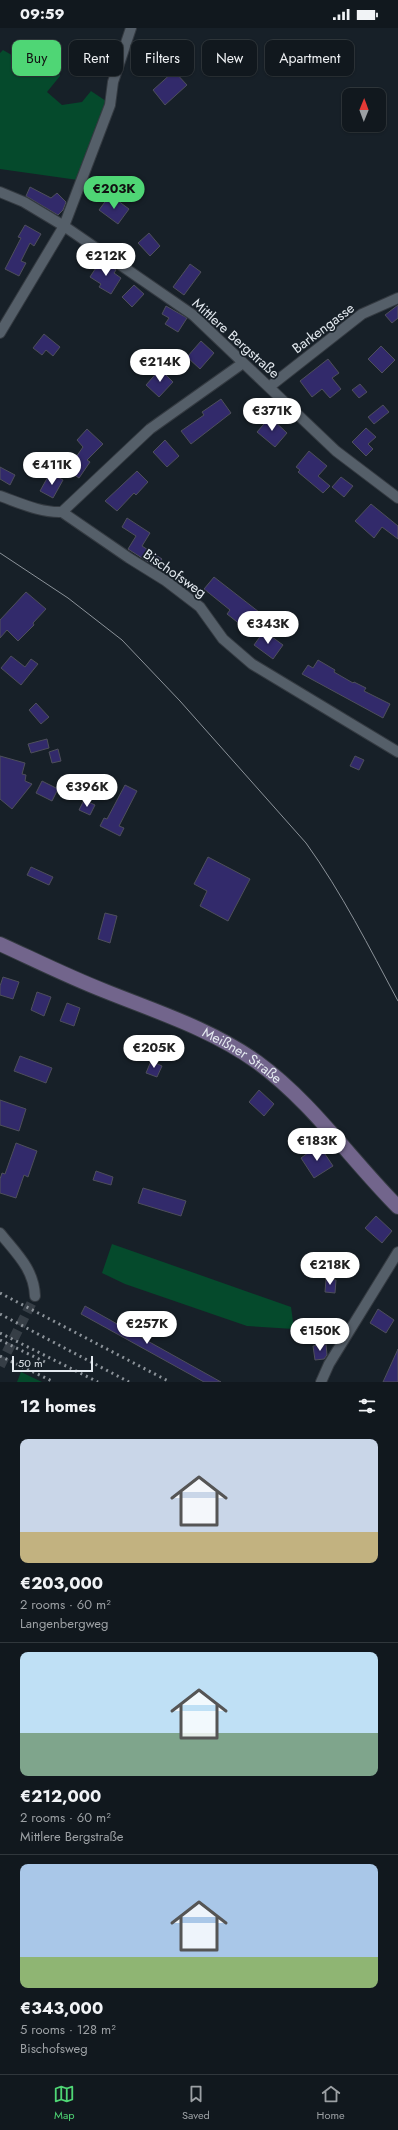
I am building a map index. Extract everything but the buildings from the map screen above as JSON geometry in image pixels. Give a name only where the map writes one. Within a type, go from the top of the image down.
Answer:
[{"type":"main road","name":"Meißner Straße","points":[[0,944],[84,982],[200,1028],[231,1044],[284,1083],[398,1207]]},
{"type":"street","points":[[0,333],[64,226],[110,105],[114,82],[131,28]]},
{"type":"street","name":"Mittlere Bergstraße","points":[[0,192],[24,202],[64,226],[193,315],[336,451],[398,498]]},
{"type":"street","name":"Barkengasse","points":[[269,387],[362,314],[398,298]]},
{"type":"street","points":[[62,512],[150,429],[243,363]]},
{"type":"street","name":"Bischofsweg","points":[[0,496],[34,508],[62,512],[129,558],[166,581],[200,607],[223,640],[252,664],[398,752]]},
{"type":"street","points":[[0,1233],[31,1273],[35,1282],[35,1296]]},
{"type":"street","points":[[321,1382],[329,1364],[398,1252]]},
{"type":"green space","points":[[3,50],[12,55],[12,76],[60,76],[47,92],[62,105],[82,102],[91,91],[106,101],[78,180],[0,169],[0,53]]},
{"type":"green space","points":[[112,1244],[291,1307],[294,1329],[247,1326],[125,1284],[102,1273]]},
{"type":"green space","points":[[21,1372],[42,1382],[17,1382]]},
{"type":"tunnel","points":[[0,1366],[35,1296]]},
{"type":"tram line","points":[[0,553],[68,598],[122,640],[180,701],[306,843],[331,881],[366,940],[398,1001]]},
{"type":"railway","points":[[0,1293],[170,1382]]},
{"type":"railway","points":[[0,1314],[129,1382]]},
{"type":"railway","points":[[0,1333],[98,1382]]},
{"type":"railway","points":[[0,1340],[45,1362]]},
{"type":"railway","points":[[0,1356],[54,1382]]}]
